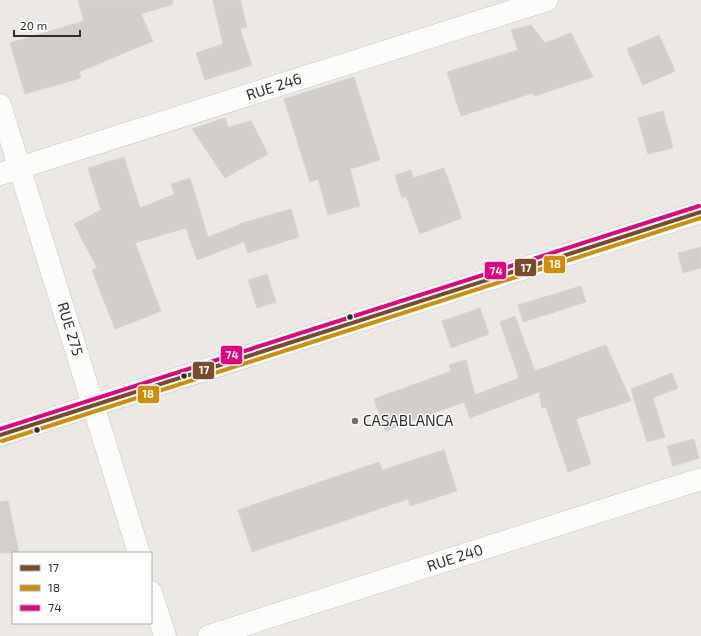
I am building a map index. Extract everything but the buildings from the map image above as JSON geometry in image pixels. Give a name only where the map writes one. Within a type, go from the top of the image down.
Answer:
[{"type":"street","name":"RUE 246","points":[[10,171],[547,0]]},
{"type":"street","name":"RUE 275","points":[[0,105],[10,171],[94,406],[139,552]]},
{"type":"street","points":[[0,435],[701,212]]},
{"type":"street","name":"RUE 240","points":[[209,636],[701,479]]},
{"type":"street","points":[[152,595],[165,636]]},
{"type":"transit line","name":"74","points":[[0,429],[699,206]]},
{"type":"transit line","name":"17","points":[[0,435],[701,212]]},
{"type":"transit line","name":"18","points":[[2,441],[701,218]]},
{"type":"place","name":"CASABLANCA","points":[[355,421]]}]
